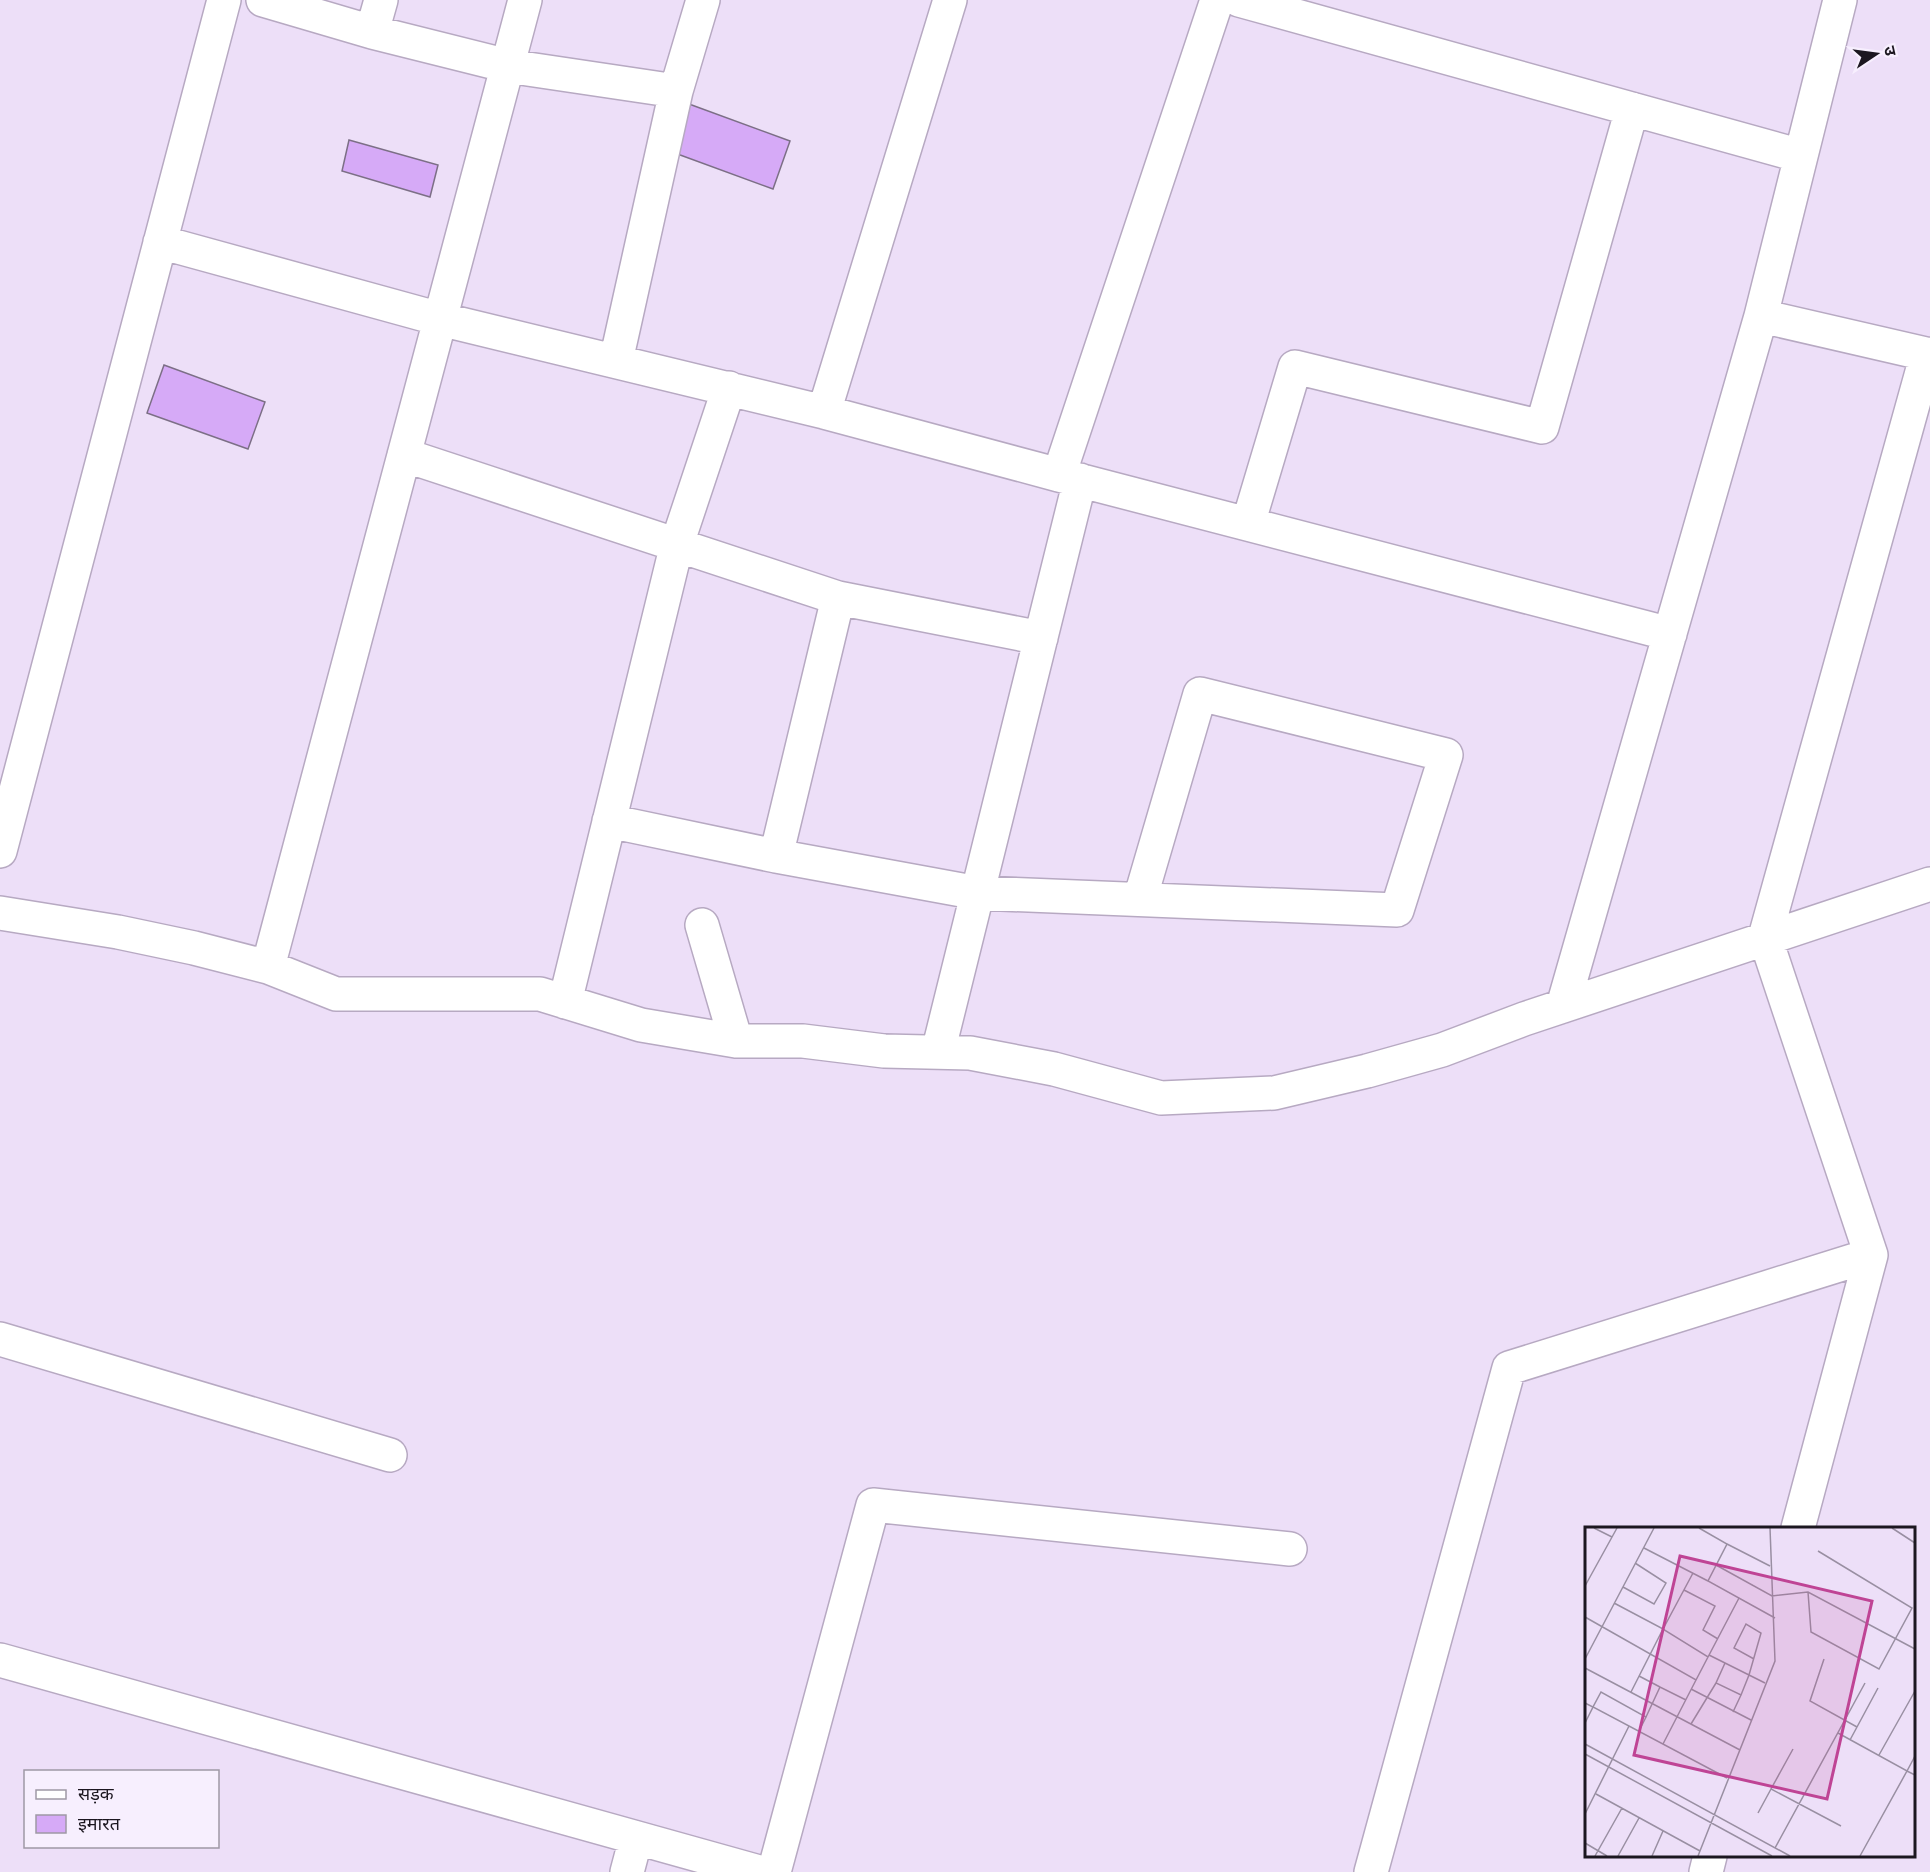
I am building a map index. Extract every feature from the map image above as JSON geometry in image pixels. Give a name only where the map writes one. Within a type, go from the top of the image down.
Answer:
[{"type":"street","points":[[0,851],[224,0]]},
{"type":"street","points":[[263,0],[372,32],[508,66],[676,91]]},
{"type":"street","points":[[372,32],[381,0]]},
{"type":"street","points":[[268,967],[525,0]]},
{"type":"street","points":[[616,361],[676,91],[703,0]]},
{"type":"street","points":[[824,412],[950,0]]},
{"type":"street","points":[[938,1052],[1041,638],[1070,477],[1217,0]]},
{"type":"street","points":[[1239,0],[1801,156]]},
{"type":"street","points":[[1563,1006],[1761,316],[1840,0]]},
{"type":"street","points":[[1248,524],[1295,367],[1542,427],[1632,109]]},
{"type":"street","points":[[160,242],[440,319],[824,412],[1670,634]]},
{"type":"street","points":[[1761,316],[1928,354],[1765,937],[1870,1255],[1798,1527]]},
{"type":"street","points":[[565,1002],[677,544],[729,388]]},
{"type":"street","points":[[404,454],[838,598],[1041,638]]},
{"type":"street","points":[[776,856],[838,598]]},
{"type":"street","points":[[609,821],[776,856],[978,893],[1397,910],[1446,755],[1200,694],[1140,899]]},
{"type":"street","points":[[0,914],[118,933],[268,967],[336,994],[540,994],[641,1025],[736,1041],[803,1041],[885,1051],[970,1053],[1054,1070],[1161,1098],[1274,1093],[1442,1050],[1765,937],[1930,884]]},
{"type":"street","points":[[702,925],[736,1041]]},
{"type":"street","points":[[1371,1872],[1509,1368],[1870,1255]]},
{"type":"street","points":[[0,1339],[390,1455]]},
{"type":"street","points":[[774,1872],[873,1505],[1290,1550]]},
{"type":"street","points":[[0,1660],[759,1872]]},
{"type":"street","points":[[627,1872],[636,1838]]},
{"type":"street","points":[[1706,1872],[1710,1857]]},
{"type":"building","points":[[689,104],[790,141],[773,189],[672,152]]},
{"type":"building","points":[[349,140],[438,165],[430,197],[342,171]]},
{"type":"building","points":[[164,365],[265,402],[248,449],[147,413]]}]
